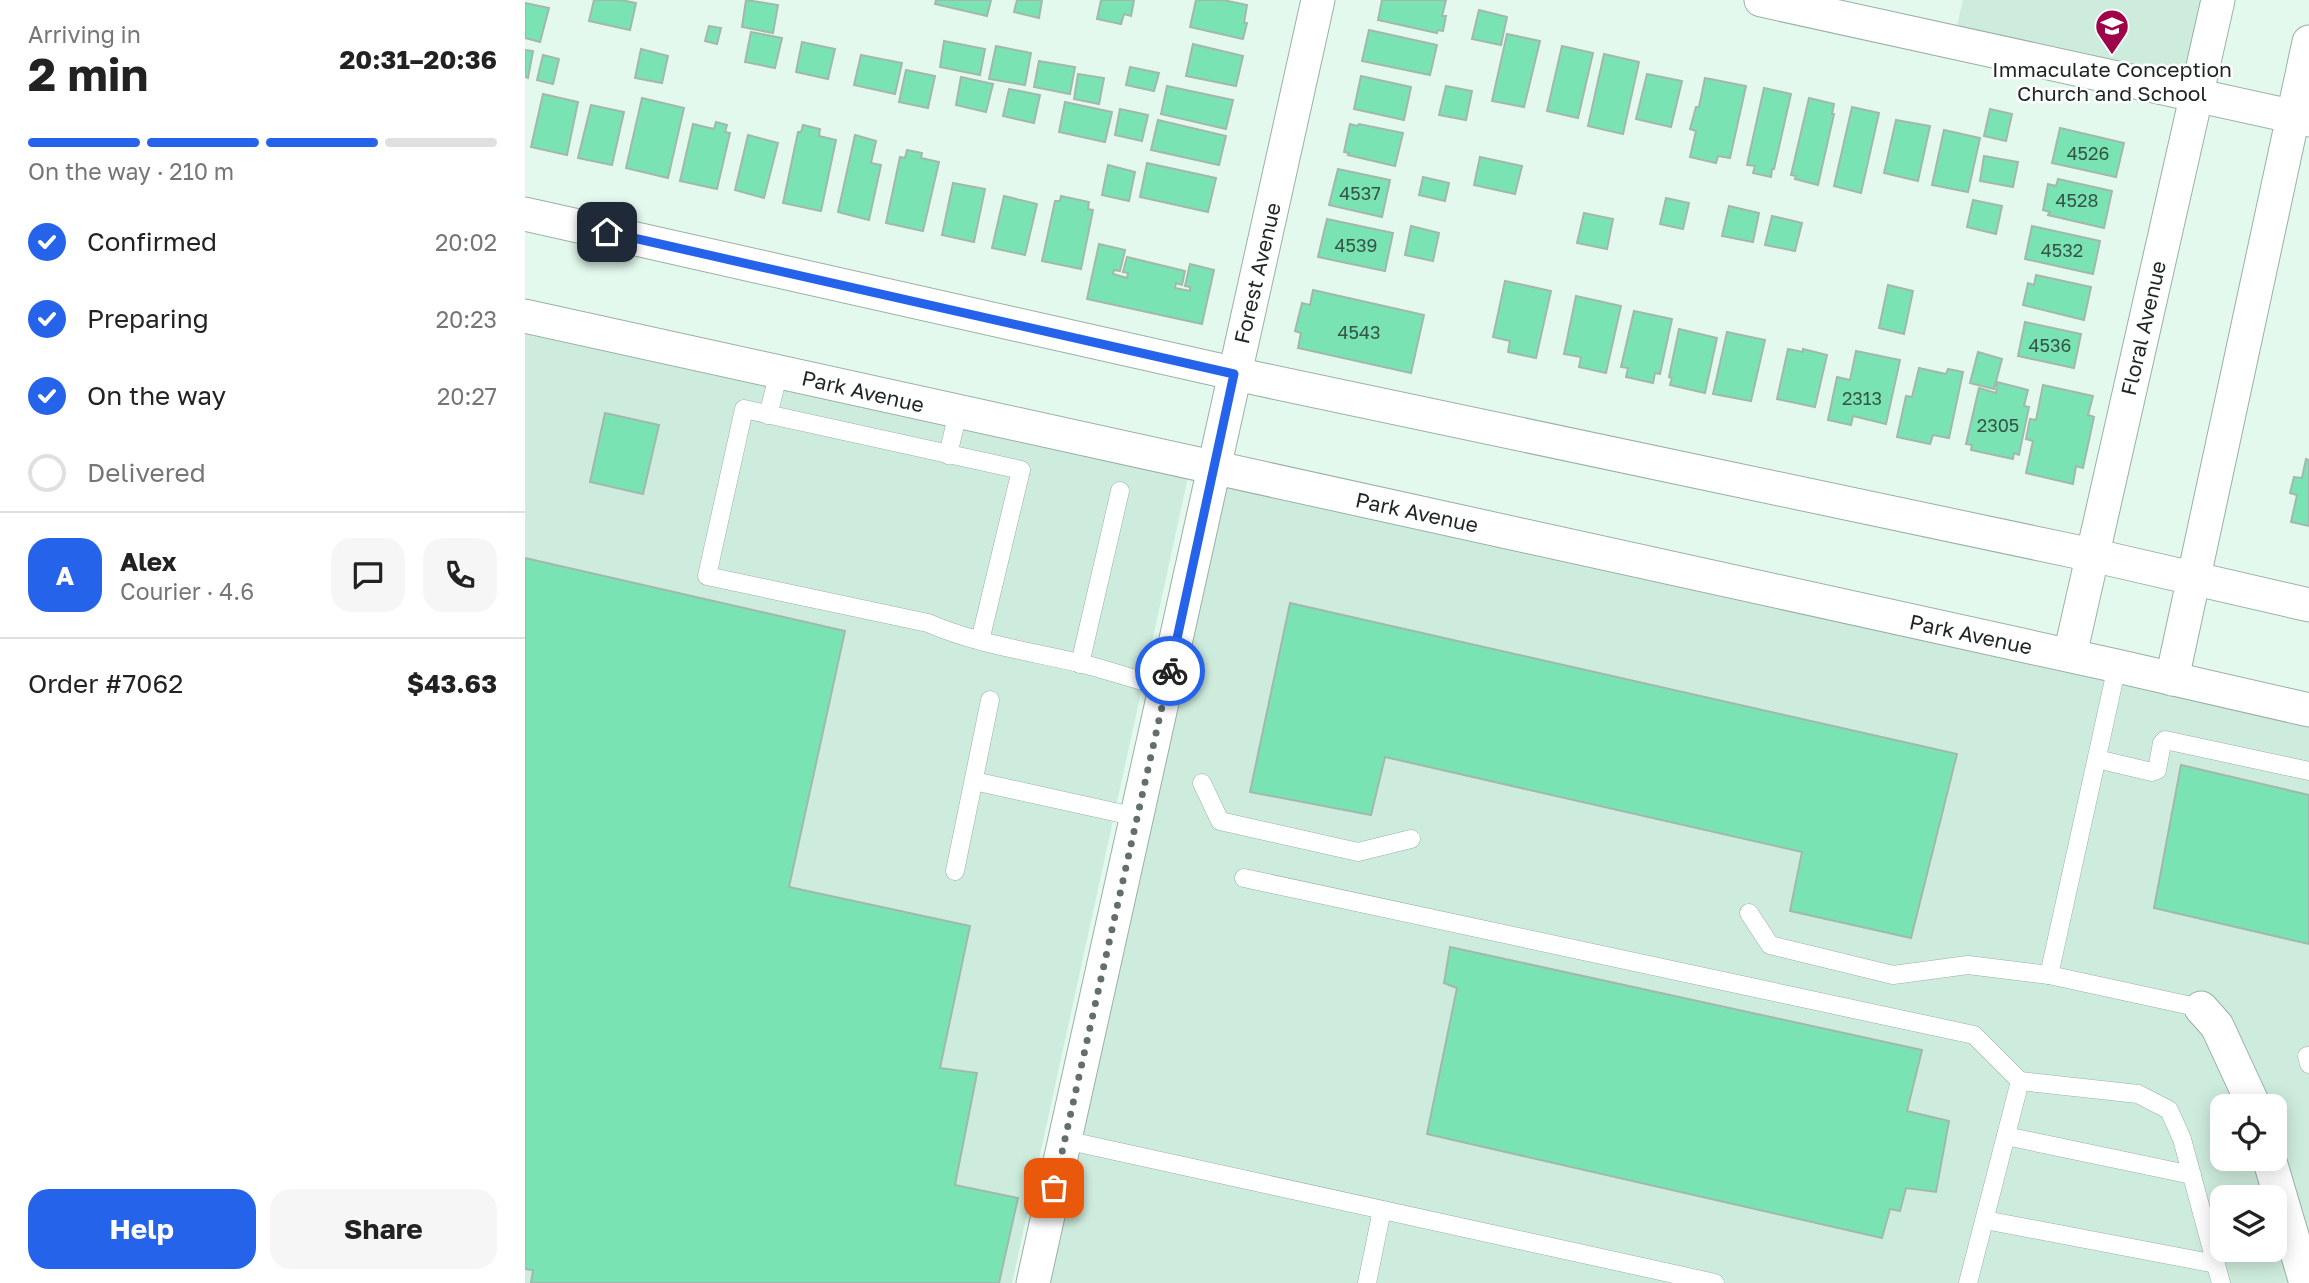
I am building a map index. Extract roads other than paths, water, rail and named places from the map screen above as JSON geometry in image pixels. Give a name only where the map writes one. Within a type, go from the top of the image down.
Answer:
[{"type":"street","name":"Forest Avenue","points":[[1033,1283],[1318,0]]},
{"type":"street","points":[[1761,0],[2301,118]]},
{"type":"street","name":"Floral Avenue","points":[[2070,655],[2218,0]]},
{"type":"street","points":[[2172,679],[2193,578],[2301,118],[2309,43]]},
{"type":"street","points":[[525,214],[1234,374],[2092,555],[2309,604]]},
{"type":"street","name":"Park Avenue","points":[[525,316],[2070,655],[2309,710]]},
{"type":"street","points":[[2201,1008],[2217,1026],[2248,1094]]},
{"type":"street","points":[[2273,1171],[2306,1283]]},
{"type":"lane","points":[[768,415],[779,372]]},
{"type":"lane","points":[[980,641],[1021,470],[744,409],[707,576],[928,623],[955,635],[980,641],[1080,664],[1166,688]]},
{"type":"lane","points":[[948,454],[958,412]]},
{"type":"lane","points":[[1080,664],[1120,491]]},
{"type":"lane","points":[[2049,975],[2117,666]]},
{"type":"lane","points":[[955,871],[990,700]]},
{"type":"lane","points":[[2097,759],[2152,772],[2157,770],[2162,743],[2165,740],[2309,771]]},
{"type":"lane","points":[[974,781],[1137,817]]},
{"type":"lane","points":[[1202,783],[1220,821],[1358,852],[1411,839]]},
{"type":"lane","points":[[1244,878],[1974,1035],[2020,1081],[2139,1094],[2169,1110],[2182,1139],[2221,1283]]},
{"type":"lane","points":[[1749,913],[1770,945],[1893,975],[1968,965],[2049,975],[2201,1008]]},
{"type":"lane","points":[[2309,1056],[2309,1064]]},
{"type":"lane","points":[[1968,1283],[2020,1081]]},
{"type":"lane","points":[[2006,1136],[2192,1175]]},
{"type":"lane","points":[[1065,1140],[1715,1283]]},
{"type":"lane","points":[[1367,1283],[1382,1210]]},
{"type":"lane","points":[[1985,1220],[2216,1264]]},
{"type":"place","name":"Immaculate Conception Church and School","points":[[2112,56]]}]
